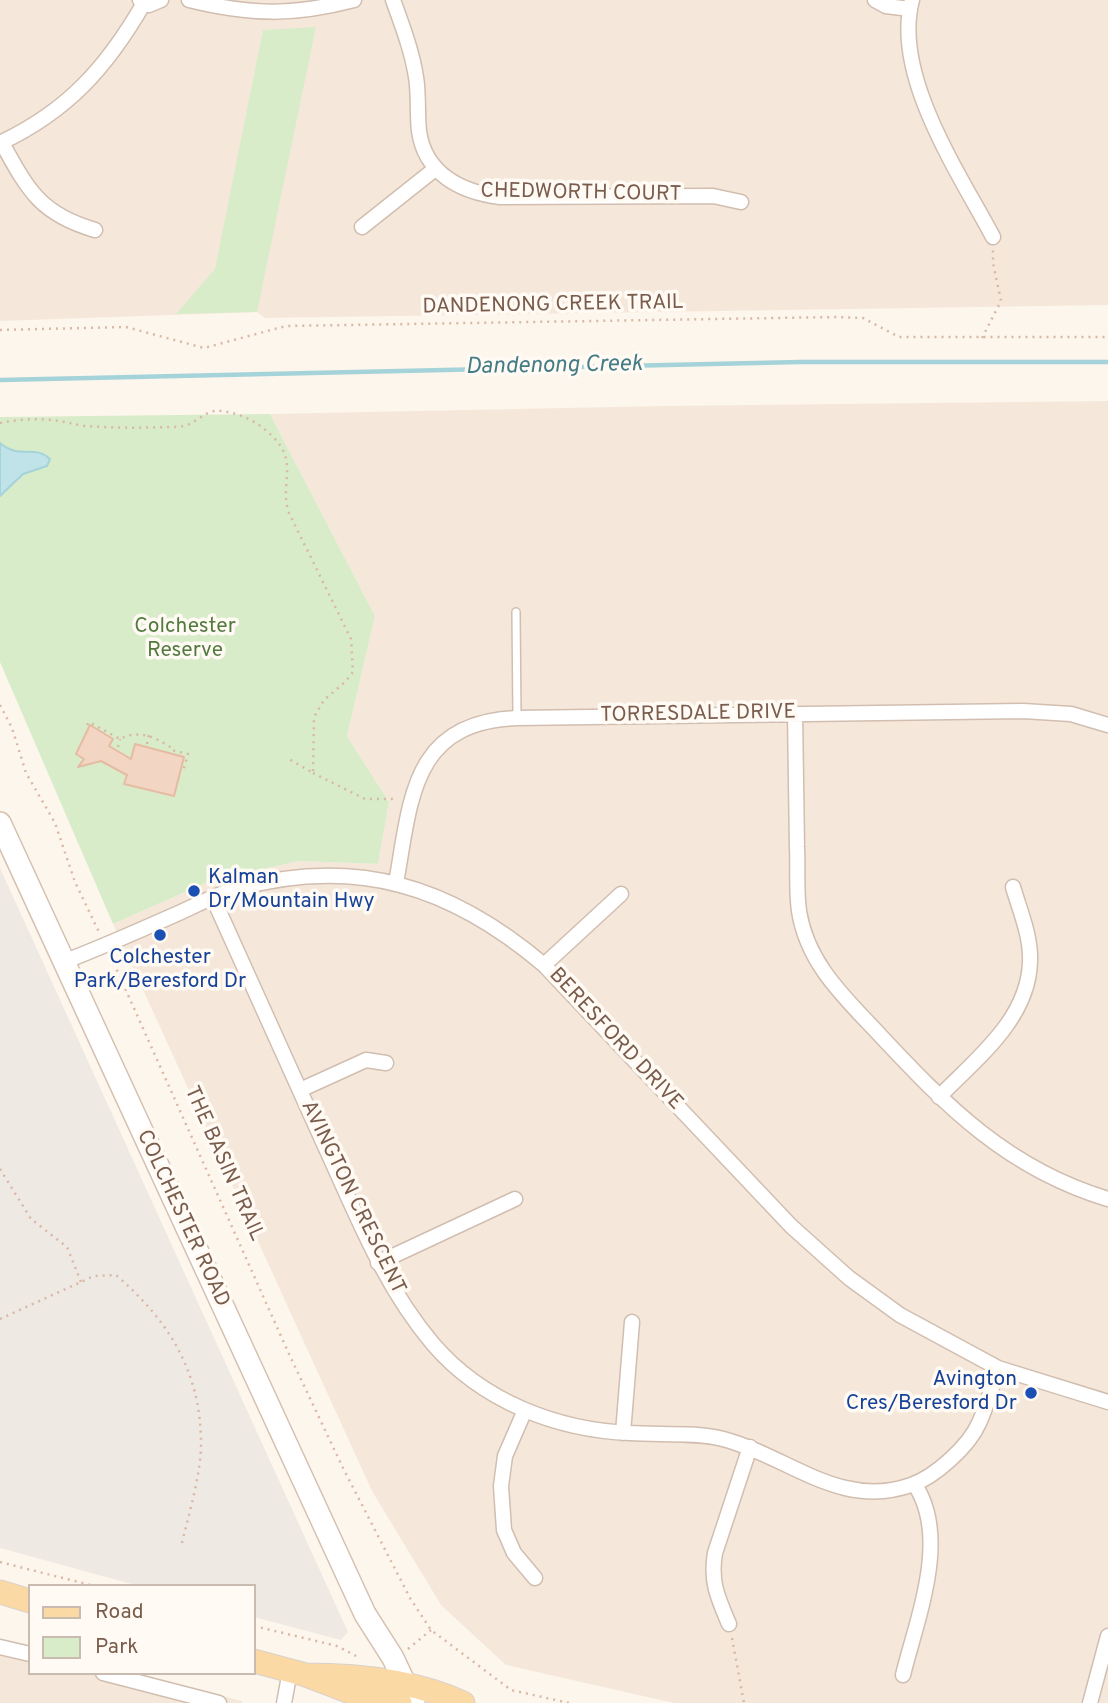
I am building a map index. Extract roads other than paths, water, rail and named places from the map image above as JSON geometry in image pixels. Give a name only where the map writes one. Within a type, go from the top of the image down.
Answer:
[{"type":"main road","name":"COLCHESTER ROAD","points":[[0,823],[365,1614],[399,1696]]},
{"type":"main road","points":[[0,1592],[28,1600]]},
{"type":"main road","points":[[256,1662],[298,1673],[333,1675],[399,1696],[445,1694],[463,1703]]},
{"type":"street","points":[[95,230],[64,219],[39,201],[24,184],[1,143],[33,127],[72,98],[89,82],[122,40],[142,2],[154,4],[161,0]]},
{"type":"street","points":[[189,0],[250,12],[272,13],[306,11],[354,0]]},
{"type":"street","points":[[362,228],[435,170],[419,133],[416,78],[393,0]]},
{"type":"street","points":[[875,0],[886,6],[911,5],[909,53],[915,77],[934,125],[993,237]]},
{"type":"street","name":"CHEDWORTH COURT","points":[[435,170],[459,187],[476,194],[713,195],[741,202]]},
{"type":"street","name":"TORRESDALE DRIVE","points":[[396,883],[410,807],[417,780],[426,762],[449,737],[487,720],[1033,711],[1071,714],[1108,725]]},
{"type":"street","points":[[795,714],[799,911],[810,948],[836,990],[939,1097],[990,1140],[1035,1169],[1108,1199]]},
{"type":"street","name":"BERESFORD DRIVE","points":[[64,962],[245,887],[305,877],[372,878],[435,896],[469,911],[510,936],[544,965],[791,1226],[849,1278],[900,1315],[998,1368],[1108,1402]]},
{"type":"street","points":[[939,1097],[1000,1033],[1018,1009],[1028,983],[1028,938],[1013,887]]},
{"type":"street","points":[[544,965],[621,894]]},
{"type":"street","name":"AVINGTON CRESCENT","points":[[213,898],[378,1263],[395,1293],[434,1345],[475,1382],[495,1395],[556,1422],[590,1430],[719,1438],[750,1447],[827,1484],[848,1490],[894,1490],[915,1485],[943,1466],[978,1426],[998,1368]]},
{"type":"street","points":[[300,1090],[366,1060],[386,1063]]},
{"type":"street","points":[[378,1263],[515,1199]]},
{"type":"street","points":[[623,1433],[632,1322]]},
{"type":"street","points":[[525,1410],[505,1456],[501,1486],[504,1530],[514,1553],[535,1578]]},
{"type":"street","points":[[729,1624],[715,1591],[712,1570],[715,1553],[750,1447]]},
{"type":"street","points":[[903,1675],[931,1563],[931,1530],[922,1496],[915,1485]]},
{"type":"street","points":[[1090,1703],[1108,1636]]},
{"type":"street","points":[[0,1647],[28,1654]]},
{"type":"street","points":[[284,1703],[298,1673]]},
{"type":"street","points":[[111,1675],[219,1703]]},
{"type":"lane","points":[[516,612],[517,718]]},
{"type":"water","points":[[0,443],[14,451],[38,453],[50,459],[47,466],[23,474],[0,496]]},
{"type":"waterway","name":"Dandenong Creek","points":[[0,380],[800,362],[1108,362]]},
{"type":"place","name":"Kalman Dr/Mountain Hwy","points":[[194,891]]},
{"type":"place","name":"Colchester Park/Beresford Dr","points":[[160,935]]},
{"type":"place","name":"Avington Cres/Beresford Dr","points":[[1031,1393]]},
{"type":"park label","name":"Colchester Reserve","points":[[185,640]]}]
